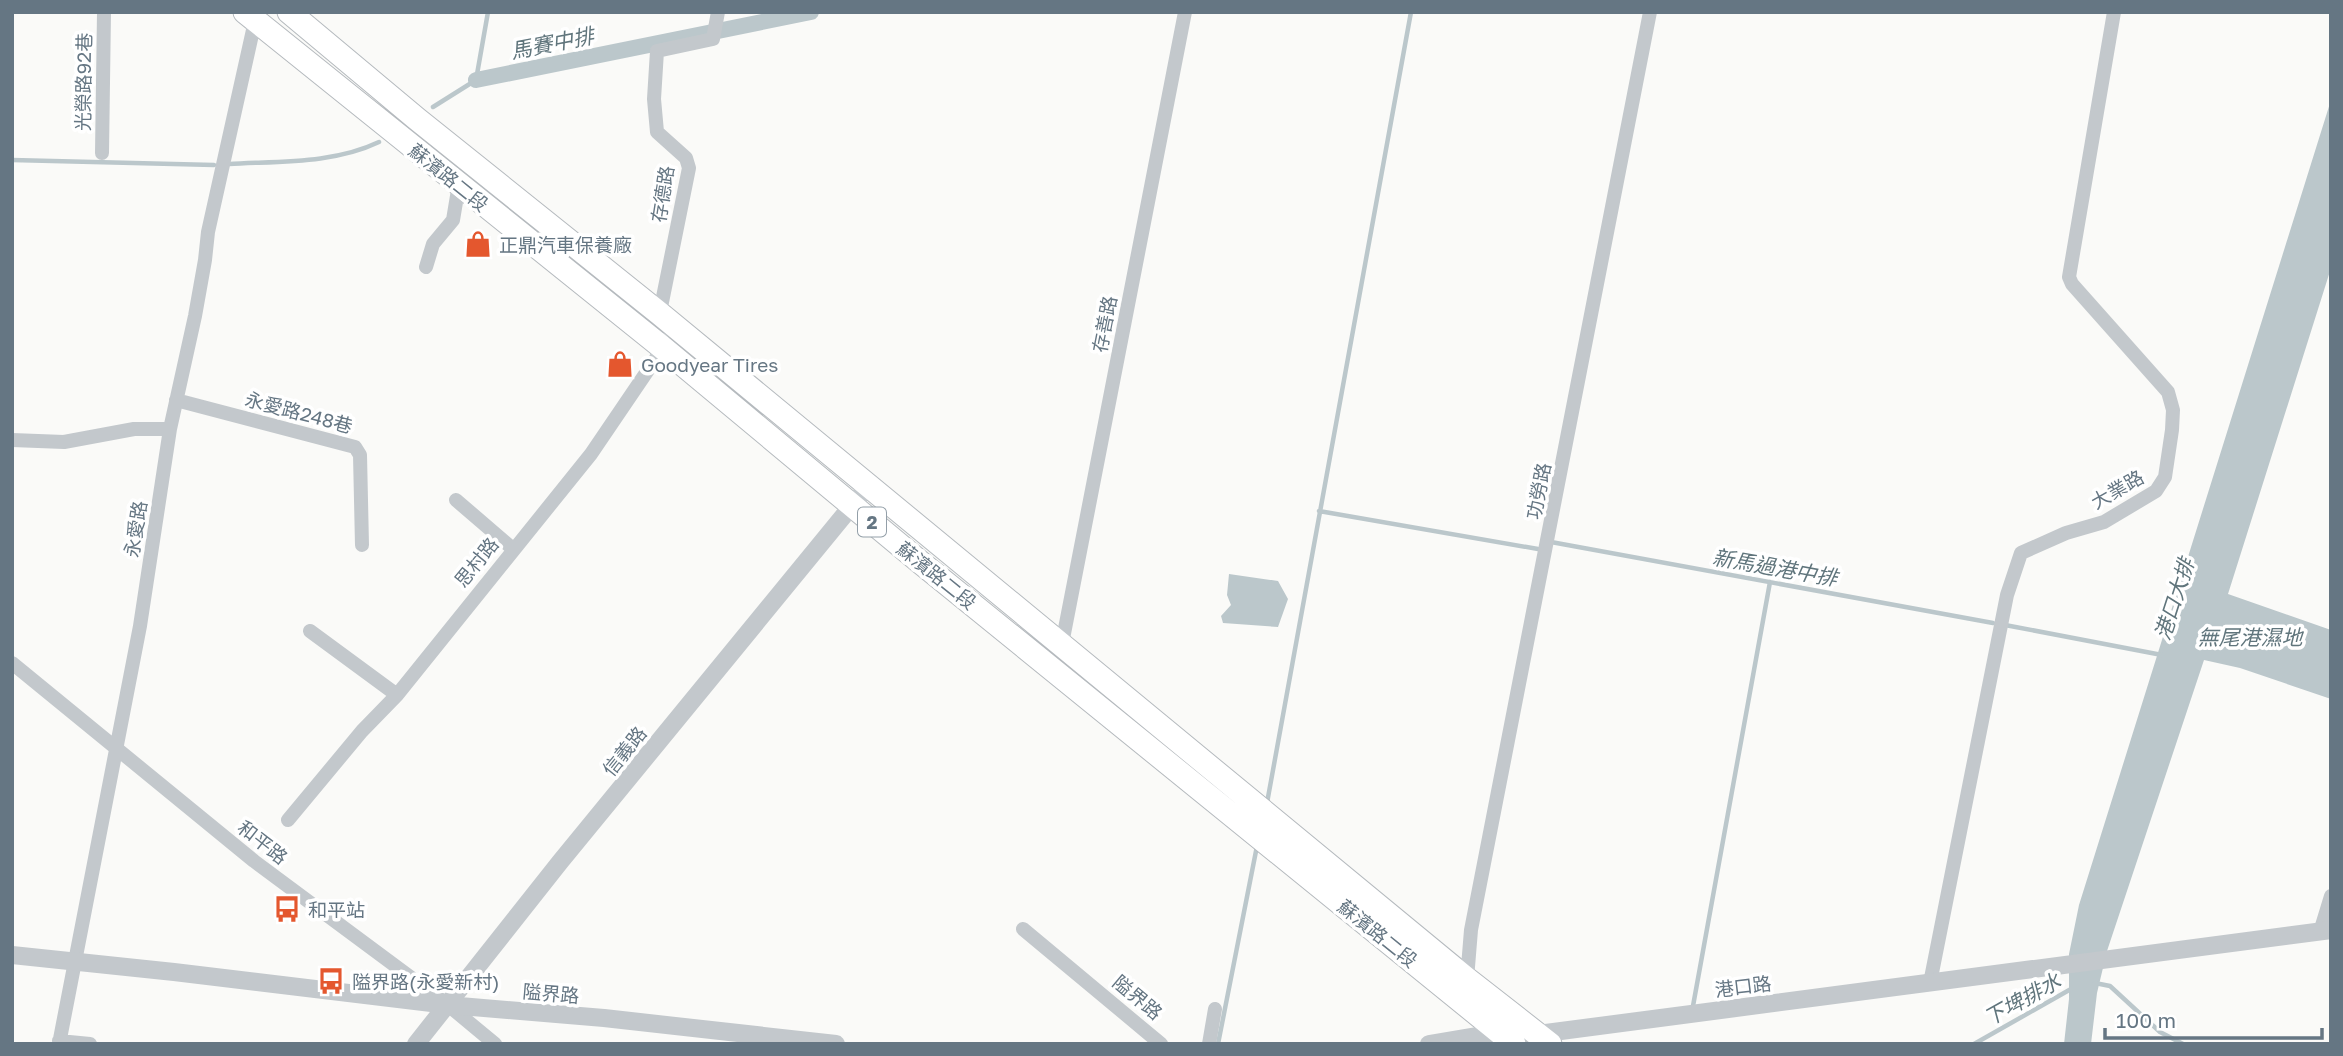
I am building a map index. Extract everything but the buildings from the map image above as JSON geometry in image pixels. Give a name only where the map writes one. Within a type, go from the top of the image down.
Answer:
[{"type":"main road","name":"蘇濱路二段","points":[[289,12],[416,119],[659,313],[1467,979],[1544,1039]]},
{"type":"main road","name":"蘇濱路二段","points":[[252,15],[1507,1038]]},
{"type":"street","name":"光榮路92巷","points":[[102,153],[104,12]]},
{"type":"street","name":"存德路","points":[[659,313],[689,168],[687,159],[657,132],[654,99],[657,51],[713,39],[718,12]]},
{"type":"street","name":"存善路","points":[[1062,644],[1185,12]]},
{"type":"street","name":"功勞路","points":[[1467,979],[1471,930],[1650,12]]},
{"type":"street","name":"大業路","points":[[1930,983],[2007,596],[2021,553],[2066,533],[2104,522],[2156,491],[2165,477],[2173,410],[2168,392],[2072,284],[2069,277],[2114,12]]},
{"type":"street","name":"永愛路","points":[[59,1042],[140,626],[170,429],[197,304],[208,232],[252,15]]},
{"type":"street","points":[[426,267],[433,244],[453,220],[459,184]]},
{"type":"street","points":[[659,313],[663,348]]},
{"type":"street","name":"思村路","points":[[288,820],[397,695],[591,454],[663,348]]},
{"type":"street","name":"永愛路248巷","points":[[176,400],[355,447],[360,451],[362,545]]},
{"type":"street","points":[[12,440],[64,442],[134,429],[170,429]]},
{"type":"street","name":"信義路","points":[[416,1044],[867,486]]},
{"type":"street","points":[[456,500],[513,549]]},
{"type":"street","points":[[310,631],[397,695]]},
{"type":"street","name":"和平路","points":[[12,663],[254,861],[448,1005],[495,1044]]},
{"type":"street","points":[[2325,931],[2331,896]]},
{"type":"street","name":"隘界路","points":[[1023,929],[1161,1044]]},
{"type":"street","name":"港口路","points":[[1429,1044],[1507,1038],[1544,1039],[1930,983],[2325,931]]},
{"type":"street","name":"隘界路","points":[[12,955],[448,1005],[604,1018],[836,1044]]},
{"type":"street","points":[[1209,1044],[1215,1009]]},
{"type":"street","points":[[1475,1044],[1507,1038]]},
{"type":"street","points":[[59,1042],[90,1044]]},
{"type":"water","name":"無尾港濕地","points":[[2331,100],[2331,268],[2228,594],[2331,630],[2331,699],[2240,668],[2204,660],[2107,951],[2097,993],[2091,1044],[2064,1044],[2069,999],[2069,954],[2079,905]]},
{"type":"water","points":[[1229,574],[1278,581],[1288,599],[1278,627],[1223,623],[1221,616],[1231,605],[1227,595]]},
{"type":"waterway","points":[[433,107],[476,80],[488,12]]},
{"type":"waterway","name":"馬賽中排","points":[[476,80],[811,12]]},
{"type":"waterway","points":[[1267,803],[1411,12]]},
{"type":"waterway","points":[[229,164],[325,158],[379,142]]},
{"type":"waterway","points":[[12,160],[214,165]]},
{"type":"waterway","name":"新馬過港中排","points":[[1319,511],[1538,549]]},
{"type":"waterway","name":"新馬過港中排","points":[[1551,542],[1993,623]]},
{"type":"waterway","points":[[1693,1006],[1770,582]]},
{"type":"waterway","name":"新馬過港中排","points":[[2005,625],[2162,655]]},
{"type":"waterway","points":[[1218,1044],[1257,846]]},
{"type":"waterway","points":[[2095,983],[2110,986],[2160,1032],[2183,1044]]},
{"type":"waterway","name":"下埤排水","points":[[1974,1044],[2071,989]]},
{"type":"place","name":"正鼎汽車保養廠","points":[[478,244]]},
{"type":"place","name":"Goodyear Tires","points":[[620,364]]},
{"type":"place","name":"和平站","points":[[287,909]]},
{"type":"place","name":"隘界路(永愛新村)","points":[[331,981]]},
{"type":"water label","name":"港口大排","points":[[2174,599]]}]
